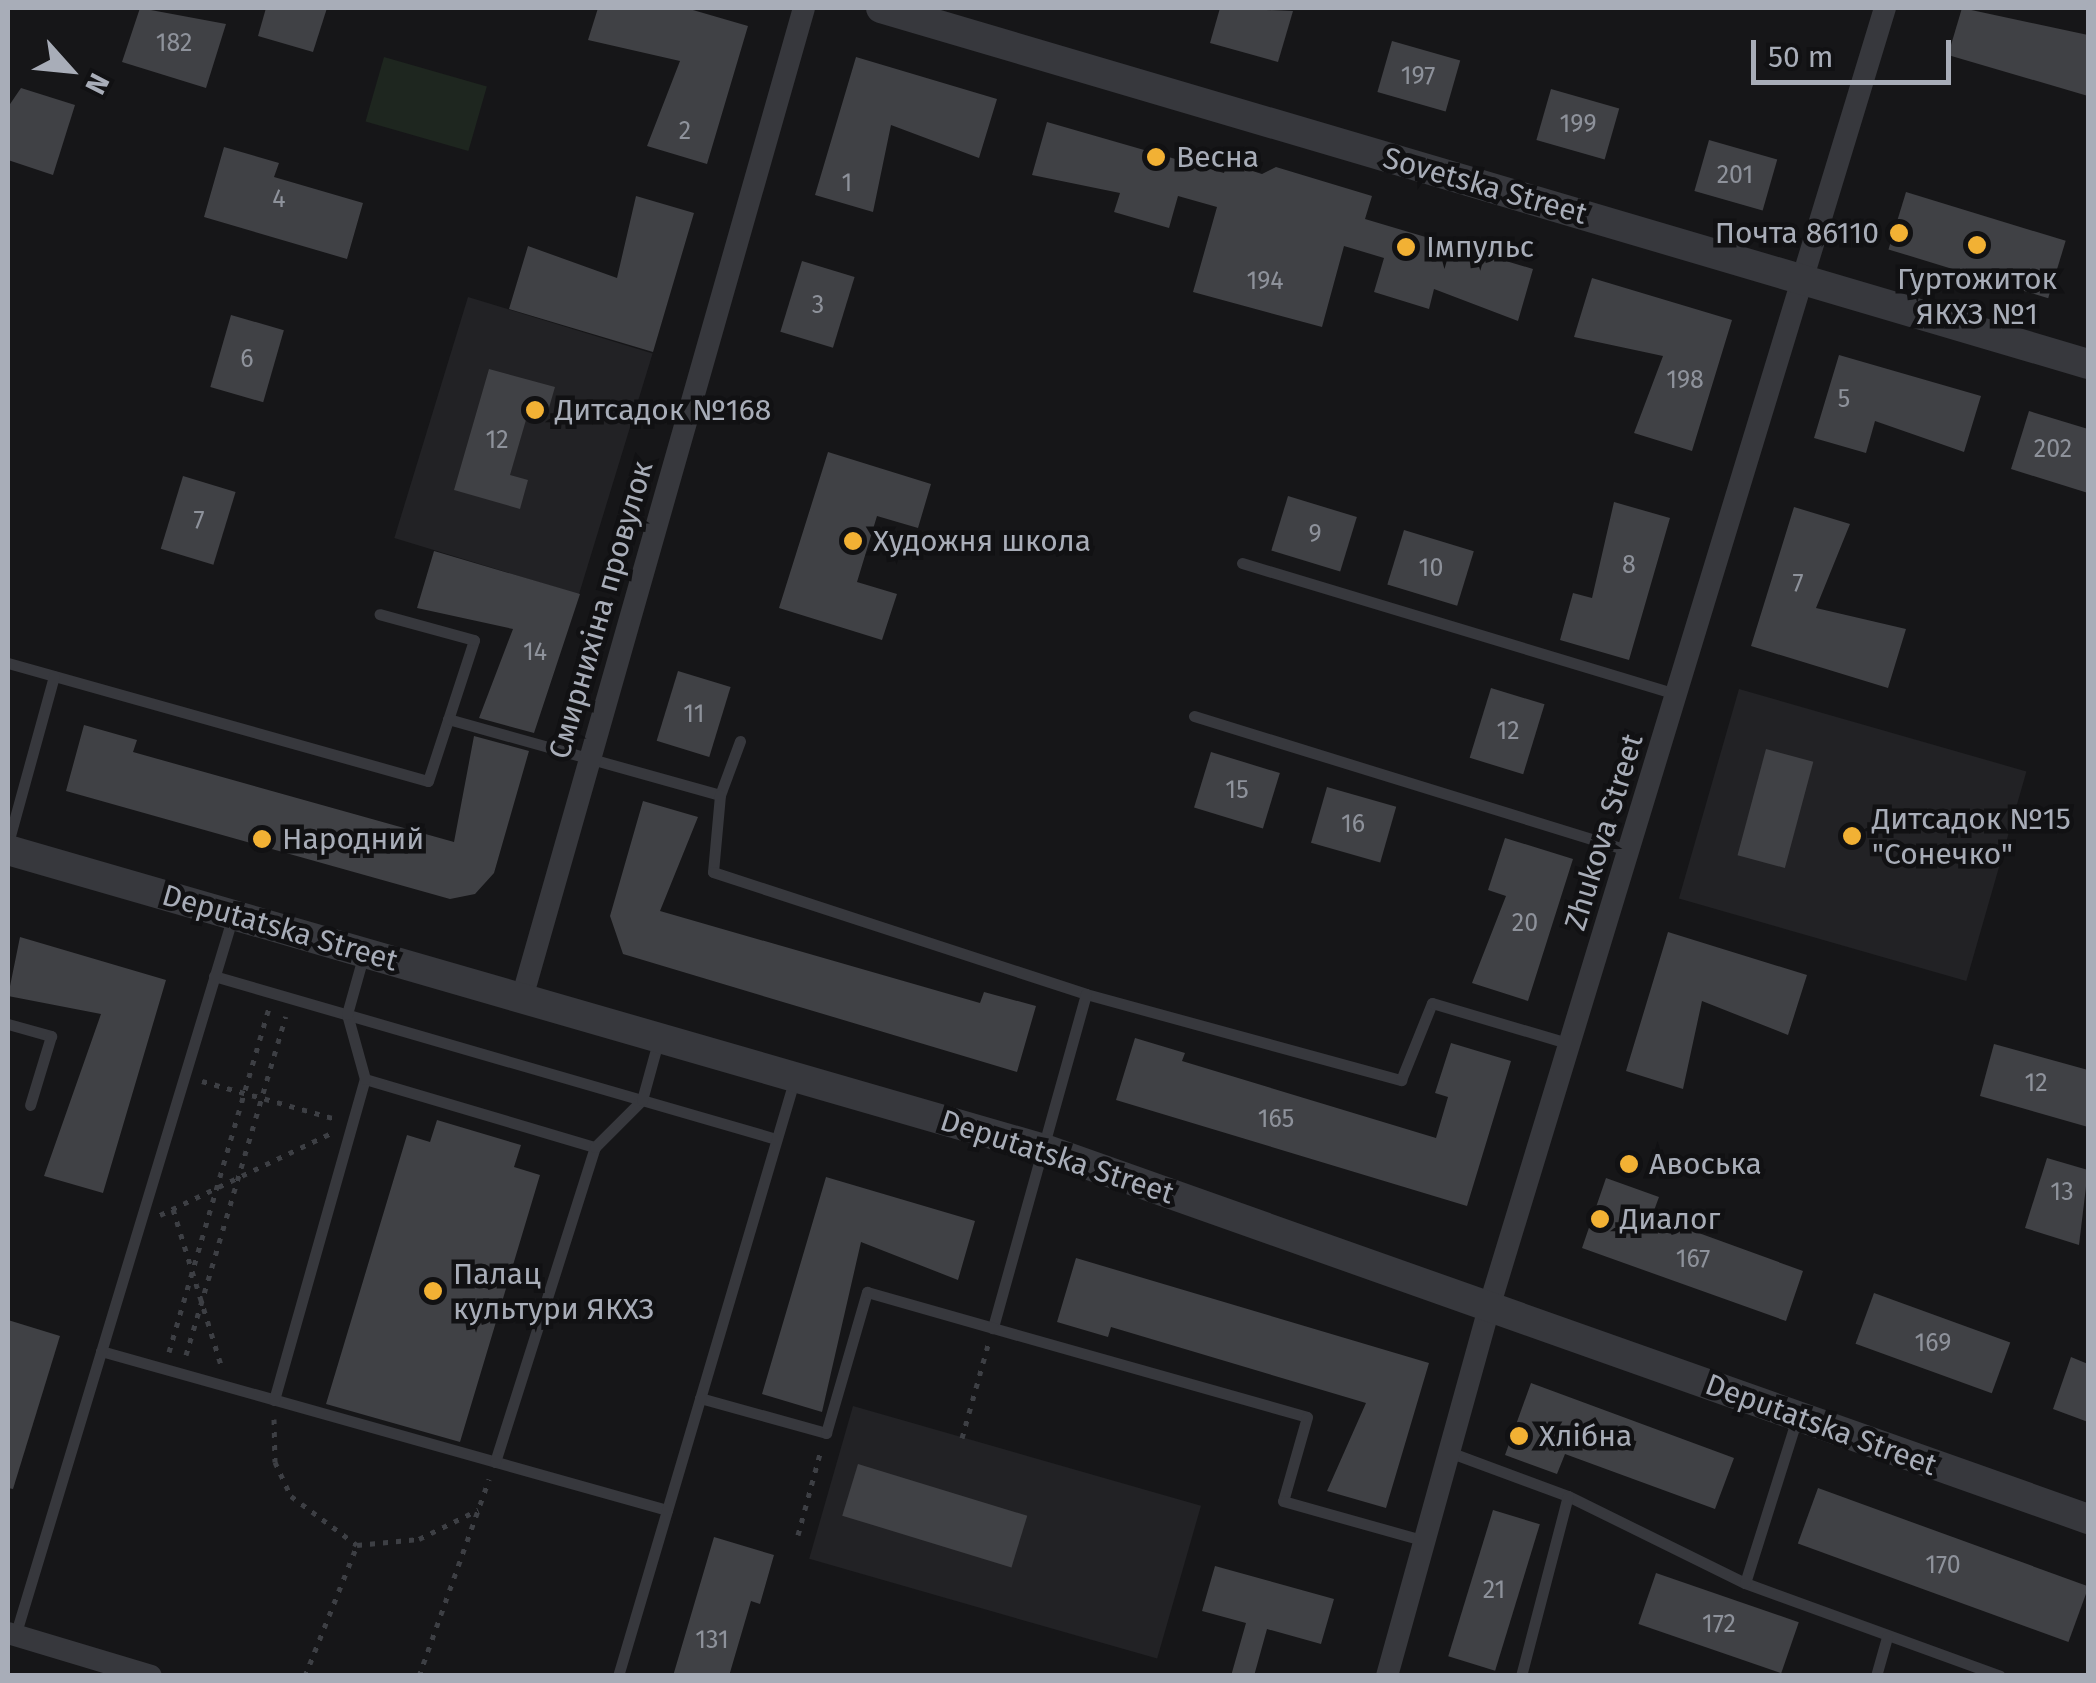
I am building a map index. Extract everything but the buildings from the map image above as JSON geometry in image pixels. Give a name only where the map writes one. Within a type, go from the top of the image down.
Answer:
[{"type":"street","name":"Смирнихіна провулок","points":[[522,998],[804,8]]},
{"type":"street","name":"Sovetska Street","points":[[881,8],[2088,364]]},
{"type":"street","name":"Zhukova Street","points":[[1389,1675],[1490,1304],[1885,8]]},
{"type":"street","name":"Deputatska Street","points":[[8,846],[233,915],[1044,1149],[2088,1519]]},
{"type":"street","points":[[11,1634],[151,1676]]},
{"type":"lane","points":[[1242,563],[1677,694]]},
{"type":"lane","points":[[8,663],[428,781],[474,640],[379,614]]},
{"type":"lane","points":[[8,846],[54,676]]},
{"type":"lane","points":[[1194,716],[1629,850]]},
{"type":"lane","points":[[448,719],[720,795]]},
{"type":"lane","points":[[740,741],[720,795],[713,872],[1086,994],[1401,1080],[1432,1003],[1570,1044]]},
{"type":"lane","points":[[11,1634],[233,915]]},
{"type":"lane","points":[[274,1400],[365,1079],[346,1014],[364,953]]},
{"type":"lane","points":[[214,976],[776,1139]]},
{"type":"lane","points":[[993,1328],[1086,994]]},
{"type":"lane","points":[[8,1024],[52,1036],[30,1105]]},
{"type":"lane","points":[[495,1462],[595,1148],[642,1100],[659,1038]]},
{"type":"lane","points":[[618,1676],[795,1077]]},
{"type":"lane","points":[[365,1079],[595,1148]]},
{"type":"lane","points":[[700,1398],[826,1433],[867,1292],[1307,1417],[1283,1501],[1425,1542]]},
{"type":"lane","points":[[101,1351],[667,1510]]},
{"type":"lane","points":[[1745,1583],[1797,1418]]},
{"type":"lane","points":[[1449,1452],[1568,1496],[1745,1583],[2000,1676]]},
{"type":"lane","points":[[1520,1676],[1568,1496]]},
{"type":"lane","points":[[1876,1676],[1887,1637]]},
{"type":"path","points":[[164,1369],[273,993]]},
{"type":"path","points":[[180,1374],[292,998]]},
{"type":"path","points":[[184,1076],[352,1123]]},
{"type":"path","points":[[140,1225],[352,1123]]},
{"type":"path","points":[[173,1209],[228,1387]]},
{"type":"path","points":[[962,1438],[993,1328]]},
{"type":"path","points":[[274,1400],[275,1462],[291,1496],[357,1545],[418,1539],[478,1510]]},
{"type":"path","points":[[798,1535],[826,1433]]},
{"type":"path","points":[[419,1676],[495,1462]]},
{"type":"path","points":[[305,1676],[357,1545]]},
{"type":"shaded area","points":[[384,57],[487,86],[468,151],[366,121]]},
{"type":"shaded area","name":"Дитсадок №168","points":[[468,297],[653,353],[579,594],[394,538]]},
{"type":"shaded area","name":"Дитсадок №15 \"Сонечко\"","points":[[1739,689],[2026,771],[1966,981],[1679,899]]},
{"type":"shaded area","points":[[853,1406],[1201,1506],[1157,1659],[809,1559]]},
{"type":"place","name":"Весна","points":[[1156,157]]},
{"type":"place","name":"Почта 86110","points":[[1899,233]]},
{"type":"place","name":"Гуртожиток ЯКХЗ №1","points":[[1977,245]]},
{"type":"place","name":"Імпульс","points":[[1406,247]]},
{"type":"place","name":"Дитсадок №168","points":[[535,410]]},
{"type":"place","name":"Художня школа","points":[[853,541]]},
{"type":"place","name":"Дитсадок №15 \"Сонечко\"","points":[[1852,836]]},
{"type":"place","name":"Народний","points":[[262,839]]},
{"type":"place","name":"Авоська","points":[[1629,1164]]},
{"type":"place","name":"Диалог","points":[[1600,1219]]},
{"type":"place","name":"Палац культури ЯКХЗ","points":[[433,1291]]},
{"type":"place","name":"Хлібна","points":[[1519,1436]]}]
